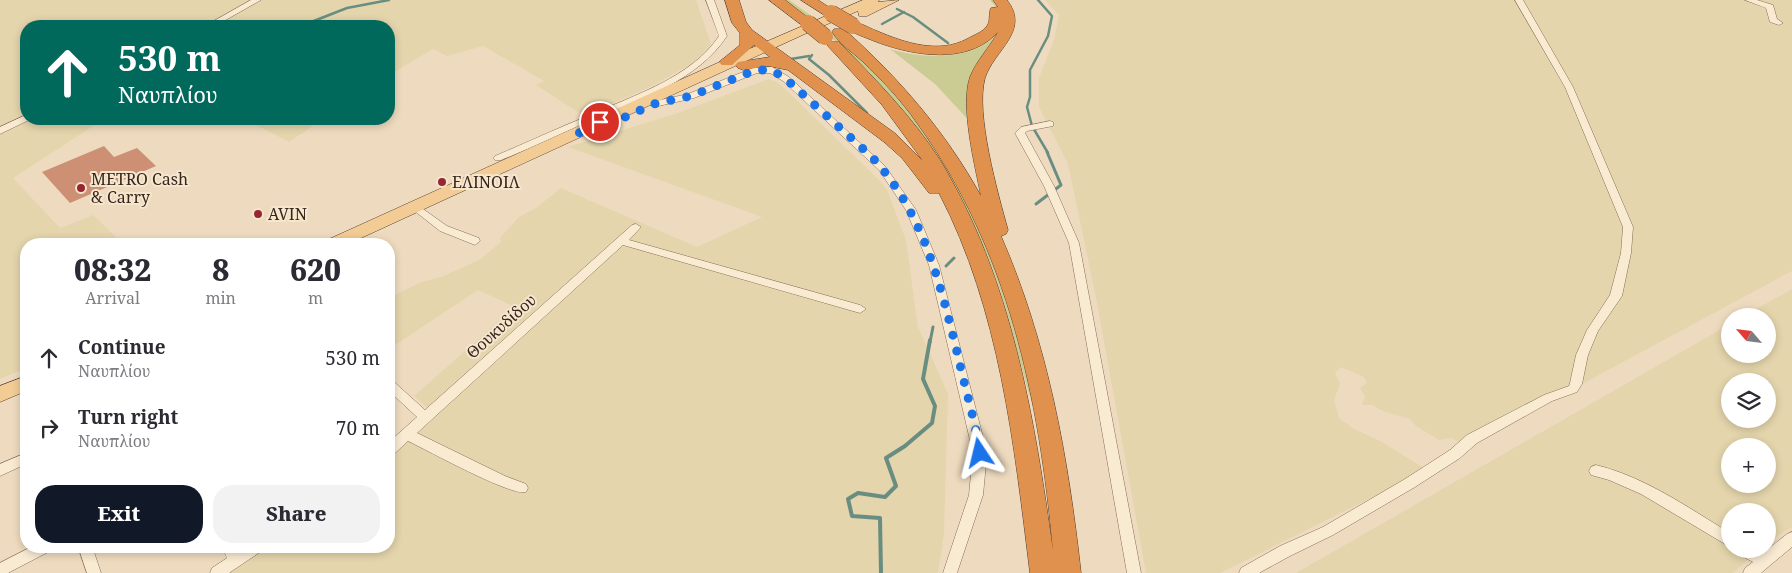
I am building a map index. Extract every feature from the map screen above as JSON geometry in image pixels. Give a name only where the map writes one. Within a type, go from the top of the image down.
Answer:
[{"type":"highway","points":[[732,0],[739,23],[747,32],[890,138],[908,154],[973,244]]},
{"type":"highway","points":[[776,0],[820,18],[839,31],[909,48],[935,50],[956,48],[974,42],[994,28],[997,14],[993,6],[986,0]]},
{"type":"highway","points":[[796,0],[839,31],[890,80],[915,109],[946,151],[988,227],[1014,288]]},
{"type":"highway","points":[[808,0],[820,18]]},
{"type":"highway","points":[[1000,0],[1010,12],[1010,24],[982,66],[974,94],[988,184],[1014,288],[1034,357],[1050,427],[1061,498],[1068,573]]},
{"type":"highway","points":[[839,31],[873,84],[913,133],[934,166],[973,244],[993,298],[1016,388],[1027,450],[1043,573]]},
{"type":"highway","points":[[727,62],[746,46],[747,32]]},
{"type":"highway","points":[[743,65],[768,60],[793,67]]},
{"type":"main road","points":[[575,134],[614,122],[743,65],[769,49],[873,0]]},
{"type":"main road","points":[[346,238],[575,134],[727,62],[769,49],[893,0]]},
{"type":"main road","points":[[0,384],[20,376]]},
{"type":"main road","points":[[0,394],[20,386]]},
{"type":"street","points":[[220,20],[257,0]]},
{"type":"street","points":[[498,158],[654,89],[694,66],[719,45],[723,36],[710,0]]},
{"type":"street","points":[[1246,573],[1285,551],[1328,531],[1410,483],[1455,454],[1472,439],[1548,398],[1573,389],[1576,384],[1582,355],[1593,330],[1616,296],[1626,253],[1628,227],[1569,87],[1519,0]]},
{"type":"street","points":[[1749,0],[1770,7],[1773,20],[1778,23]]},
{"type":"street","points":[[654,104],[691,96],[756,70],[772,70],[786,79],[871,156],[882,168],[911,210],[934,265],[980,453],[976,495],[950,573]]},
{"type":"street","points":[[0,131],[20,121]]},
{"type":"street","points":[[1045,125],[1024,129],[1020,133],[1052,191],[1074,244],[1134,573]]},
{"type":"street","points":[[416,207],[432,223],[443,230],[474,241]]},
{"type":"street","name":"Θουκυδίδου","points":[[395,445],[636,227]]},
{"type":"street","points":[[621,241],[860,309]]},
{"type":"street","points":[[395,390],[426,418]]},
{"type":"street","points":[[408,434],[500,480],[521,488]]},
{"type":"street","points":[[0,470],[20,461]]},
{"type":"street","points":[[1596,471],[1620,478],[1721,536]]},
{"type":"street","points":[[1750,573],[1792,538]]},
{"type":"street","points":[[0,570],[33,553]]},
{"type":"street","points":[[87,553],[94,573]]},
{"type":"street","points":[[232,553],[236,561]]},
{"type":"street","points":[[217,573],[248,553]]},
{"type":"street","points":[[1759,558],[1764,561]]},
{"type":"shaded area","points":[[0,0],[696,0],[711,44],[693,63],[652,86],[584,116],[536,85],[544,81],[483,46],[447,56],[433,49],[395,71],[395,20],[20,20],[20,125],[95,125],[13,178],[60,228],[93,215],[117,238],[20,238],[20,371],[0,379]]},
{"type":"shaded area","points":[[1045,0],[1792,0],[1792,271],[1467,446],[1451,438],[1439,440],[1416,426],[1410,419],[1383,411],[1372,405],[1362,405],[1365,396],[1360,388],[1367,383],[1364,377],[1341,367],[1335,373],[1340,384],[1334,400],[1339,418],[1354,429],[1380,441],[1427,470],[1220,573],[1146,573],[1097,303],[1068,164],[1039,107],[1039,78],[1054,40],[1059,15]]},
{"type":"shaded area","points":[[769,79],[780,84],[887,190],[906,240],[918,327],[948,394],[944,533],[938,573],[226,573],[257,553],[395,553],[395,453],[437,416],[414,396],[515,307],[478,290],[395,345],[395,295],[419,283],[444,276],[481,259],[501,242],[500,238],[519,217],[536,208],[561,188],[697,247],[762,217],[568,147],[675,114]]},
{"type":"shaded area","points":[[256,125],[314,125],[289,142]]},
{"type":"shaded area","points":[[1792,289],[1792,527],[1776,537],[1776,503],[1721,503],[1721,558],[1749,558],[1733,573],[1296,573],[1721,329],[1721,363],[1776,363],[1776,308],[1758,308]]},
{"type":"green space","points":[[784,0],[789,0],[816,19],[867,64],[900,100],[939,152],[993,257],[1030,378],[1033,407],[1005,305],[984,247],[964,205],[941,165],[886,92],[855,59],[821,28]]},
{"type":"green space","points":[[990,0],[996,0],[1007,17],[986,57],[975,127],[935,84],[890,49],[933,56],[963,53],[976,48],[989,41],[999,31],[999,11]]},
{"type":"building","name":"METRO Cash & Carry","points":[[104,146],[114,157],[137,148],[156,166],[70,203],[42,172]]},
{"type":"waterway","points":[[316,20],[347,8],[389,0]]},
{"type":"waterway","points":[[1038,0],[1052,16],[1048,36],[1030,70],[1030,97],[1027,107],[1032,126],[1048,153]]},
{"type":"waterway","points":[[897,9],[904,12]]},
{"type":"waterway","points":[[882,24],[904,12]]},
{"type":"waterway","points":[[904,12],[948,43]]},
{"type":"waterway","points":[[812,55],[809,59],[829,75],[867,113]]},
{"type":"waterway","points":[[791,59],[809,56]]},
{"type":"waterway","points":[[1036,204],[1061,185],[1047,152]]},
{"type":"waterway","points":[[946,266],[954,258]]},
{"type":"waterway","points":[[930,342],[933,327]]},
{"type":"waterway","points":[[881,573],[880,518],[852,516],[848,499],[858,493],[885,497],[896,486],[886,458],[905,446],[932,423],[935,406],[923,379],[930,340]]},
{"type":"place","name":"ΕΛΙΝΟΙΛ","points":[[442,182]]},
{"type":"place","name":"METRO Cash & Carry","points":[[81,188]]},
{"type":"place","name":"AVIN","points":[[258,214]]},
{"type":"route","points":[[600,122],[575,134],[614,122],[654,104],[676,100],[709,90],[756,70],[772,70],[786,79],[871,156],[902,195],[911,210],[934,265],[954,339],[980,453]]}]
